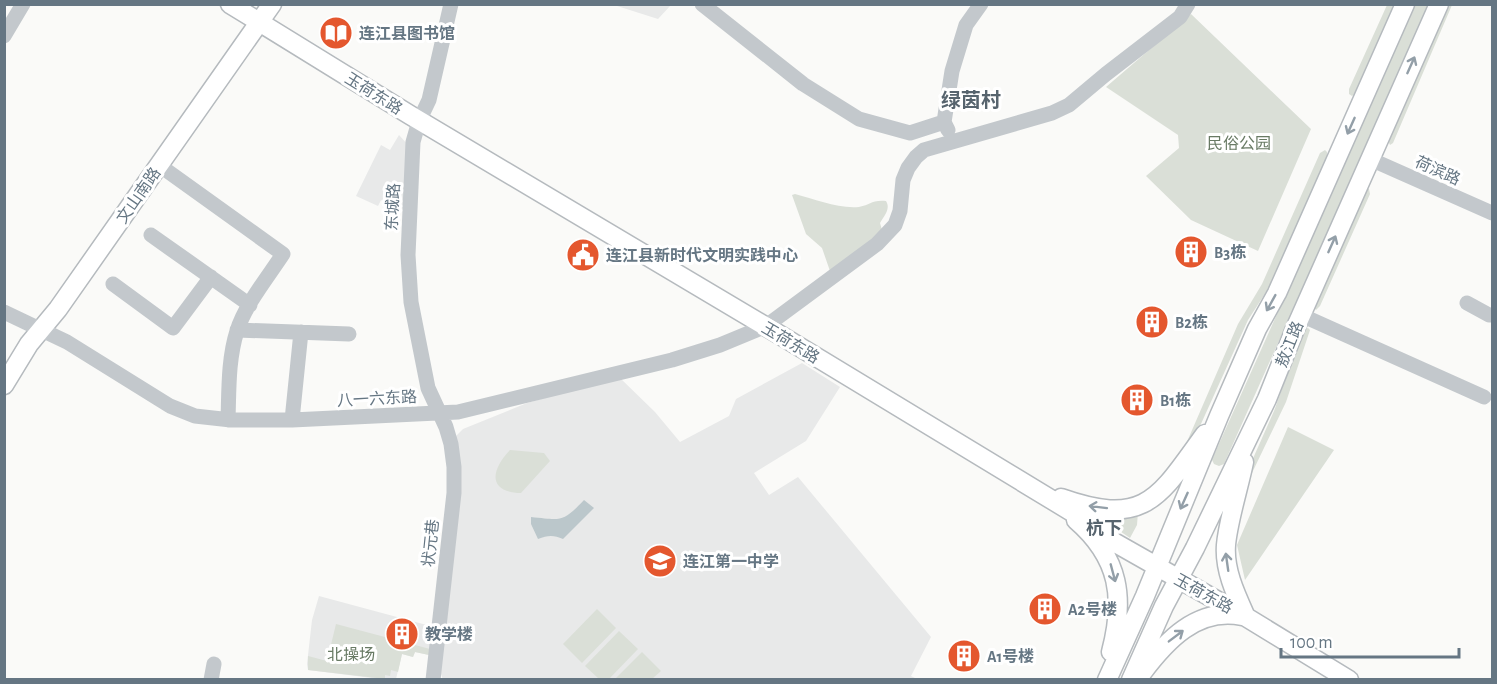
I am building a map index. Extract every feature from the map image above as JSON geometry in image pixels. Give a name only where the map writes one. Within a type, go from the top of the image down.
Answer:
[{"type":"main road","name":"玉荷东路","points":[[230,4],[1031,488]]},
{"type":"main road","name":"文山南路","points":[[4,385],[29,344],[58,309],[272,4]]},
{"type":"main road","name":"敖江路","points":[[1105,680],[1145,596],[1257,328],[1276,292],[1405,4]]},
{"type":"main road","name":"敖江路","points":[[1131,680],[1164,606],[1251,432],[1438,4]]},
{"type":"main road","points":[[1031,488],[1080,505],[1132,509],[1151,500],[1169,483],[1219,416]]},
{"type":"main road","points":[[1246,617],[1229,574],[1226,545],[1251,432]]},
{"type":"main road","points":[[1202,460],[1200,472],[1204,481],[1213,485],[1222,484],[1229,477]]},
{"type":"main road","points":[[1031,488],[1106,544],[1119,605],[1105,680]]},
{"type":"main road","name":"玉荷东路","points":[[1106,544],[1156,566],[1246,617],[1349,680]]},
{"type":"main road","points":[[1137,680],[1161,648],[1177,634],[1204,618],[1222,615],[1246,617]]},
{"type":"street","points":[[4,36],[23,4]]},
{"type":"street","name":"东城路","points":[[439,413],[428,388],[409,291],[409,239],[413,142],[419,120],[429,100],[451,4]]},
{"type":"street","points":[[702,4],[803,84],[859,119],[909,133],[944,122]]},
{"type":"street","points":[[954,141],[944,122],[952,72],[966,25],[981,4]]},
{"type":"street","name":"八一六东路","points":[[4,312],[67,342],[170,406],[195,416],[228,420],[292,420],[458,412],[672,360],[720,345],[766,326],[877,244],[895,225],[900,211],[903,180],[908,168],[924,150],[1052,113],[1069,105],[1180,17],[1182,7]]},
{"type":"street","name":"荷滨路","points":[[1370,159],[1492,213]]},
{"type":"street","points":[[159,165],[283,254],[250,305],[237,330],[229,375],[228,420]]},
{"type":"street","points":[[151,235],[250,305]]},
{"type":"street","points":[[113,284],[173,328],[211,277]]},
{"type":"street","points":[[1467,303],[1492,315]]},
{"type":"street","points":[[1301,315],[1484,397]]},
{"type":"street","points":[[237,330],[349,334]]},
{"type":"street","points":[[292,420],[301,332]]},
{"type":"street","points":[[448,434],[458,412]]},
{"type":"street","name":"状元巷","points":[[433,680],[454,493],[453,456],[448,434],[439,413]]},
{"type":"shaded area","points":[[614,5],[671,5],[658,19]]},
{"type":"shaded area","points":[[399,135],[410,147],[406,210],[381,200],[378,206],[356,196],[381,145],[390,150]]},
{"type":"shaded area","name":"连江第一中学","points":[[802,363],[840,387],[806,441],[754,473],[769,495],[798,477],[931,637],[911,676],[917,679],[443,680],[440,671],[455,437],[463,429],[527,403],[619,377],[655,412],[680,442],[729,416],[736,399]]},
{"type":"shaded area","points":[[584,500],[594,508],[563,539],[551,536],[538,539],[531,524],[531,517],[561,518],[571,513]]},
{"type":"shaded area","points":[[319,596],[434,627],[429,655],[415,652],[413,657],[402,654],[396,679],[308,670],[312,620]]},
{"type":"green space","points":[[1387,5],[1396,5],[1355,94],[1352,96],[1349,94],[1349,89]]},
{"type":"green space","points":[[1415,5],[1429,5],[1224,464],[1219,466],[1214,464],[1212,460],[1214,455]]},
{"type":"green space","points":[[1447,5],[1452,5],[1393,143],[1390,145],[1388,141]]},
{"type":"green space","name":"民俗公园","points":[[1191,14],[1311,129],[1258,251],[1191,220],[1146,176],[1179,148],[1178,135],[1106,87]]},
{"type":"green space","points":[[1325,150],[1327,158],[1268,289],[1248,320],[1191,446],[1188,447],[1186,444],[1238,324],[1262,284],[1320,153]]},
{"type":"green space","points":[[1365,189],[1369,189],[1370,194],[1320,306],[1316,310],[1314,308]]},
{"type":"green space","points":[[792,195],[851,207],[886,201],[887,210],[880,223],[882,230],[880,237],[830,271],[822,248],[806,234]]},
{"type":"green space","points":[[1304,329],[1310,330],[1286,402],[1249,475],[1247,472],[1274,411]]},
{"type":"green space","points":[[1288,427],[1334,450],[1245,580],[1237,545]]},
{"type":"green space","points":[[510,450],[544,453],[550,461],[521,493],[502,489],[496,479],[499,465]]},
{"type":"green space","points":[[1138,512],[1137,525],[1130,538],[1102,519],[1103,515]]},
{"type":"green space","points":[[597,609],[616,628],[582,663],[563,644]]},
{"type":"green space","name":"北操场","points":[[336,624],[430,649],[429,655],[415,652],[413,657],[402,654],[398,672],[391,670],[390,676],[385,675],[385,679],[308,670],[308,656],[327,661]]},
{"type":"green space","points":[[619,631],[638,649],[609,679],[599,679],[585,666]]},
{"type":"green space","points":[[642,652],[661,671],[652,679],[615,679]]},
{"type":"place","name":"连江县图书馆","points":[[336,33]]},
{"type":"place","name":"B3栋","points":[[1191,252]]},
{"type":"place","name":"连江县新时代文明实践中心","points":[[583,255]]},
{"type":"place","name":"B2栋","points":[[1152,322]]},
{"type":"place","name":"B1栋","points":[[1137,400]]},
{"type":"place","name":"连江第一中学","points":[[660,561]]},
{"type":"place","name":"A2号楼","points":[[1045,609]]},
{"type":"place","name":"教学楼","points":[[402,634]]},
{"type":"place","name":"A1号楼","points":[[964,656]]},
{"type":"district","name":"绿茵村","points":[[971,100]]},
{"type":"district","name":"杭下","points":[[1104,528]]}]
